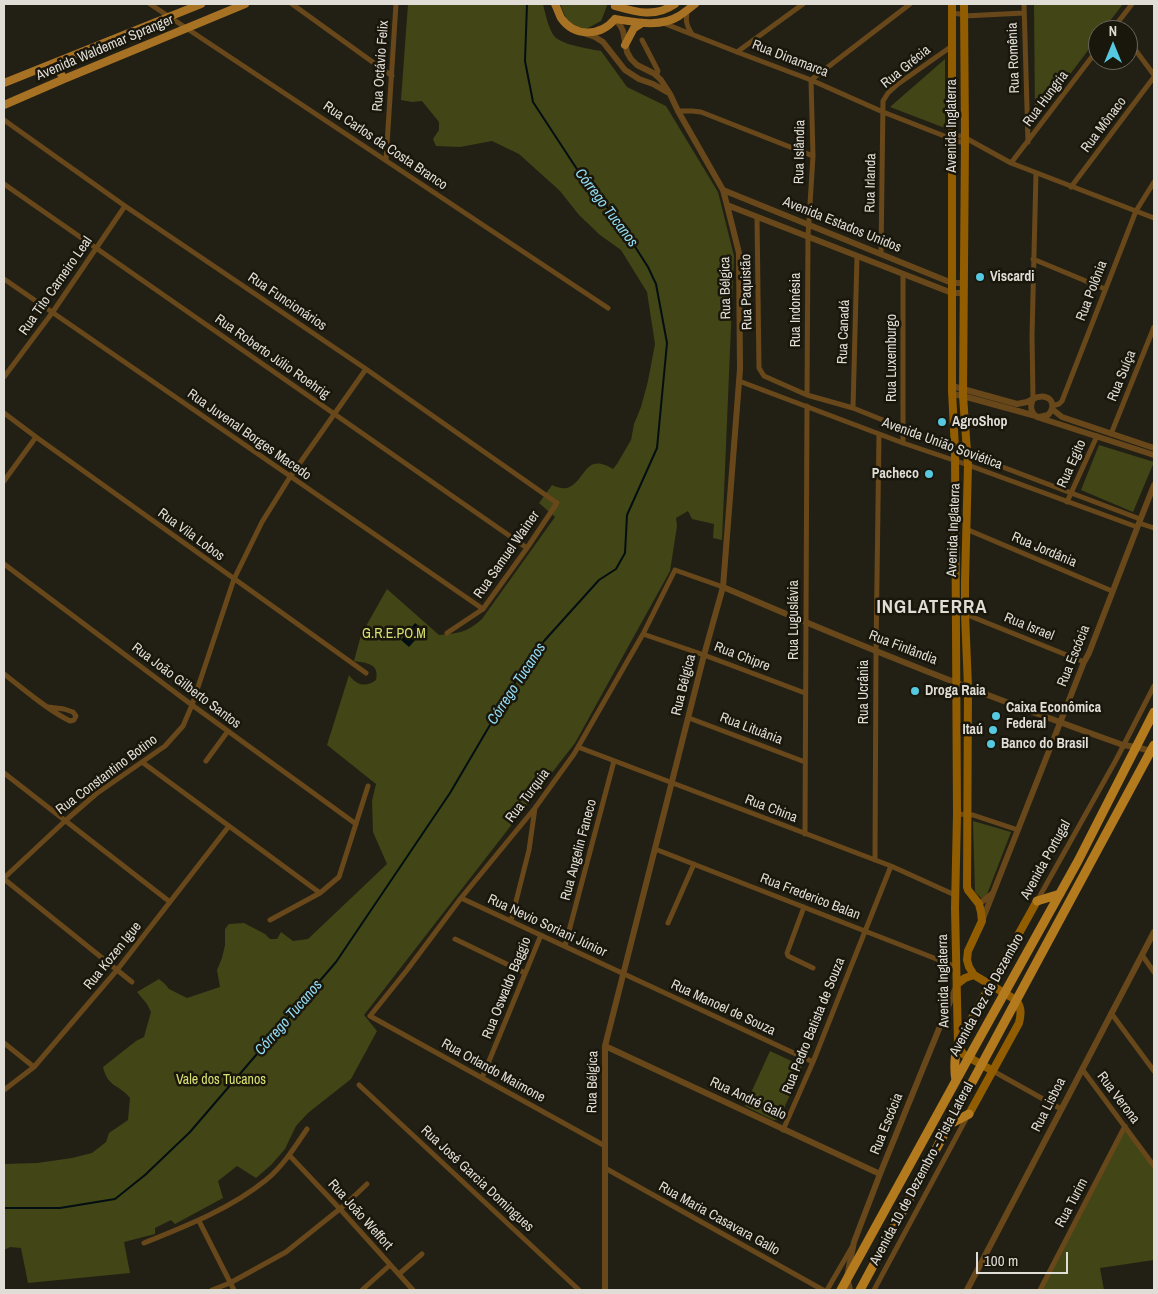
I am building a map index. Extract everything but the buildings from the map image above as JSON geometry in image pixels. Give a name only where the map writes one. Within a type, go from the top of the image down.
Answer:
[{"type":"highway","name":"Avenida Dez de Dezembro","points":[[841,1290],[968,1057],[1078,861],[1154,712]]},
{"type":"highway","name":"Avenida Dez de Dezembro","points":[[860,1290],[1153,750]]},
{"type":"highway","points":[[1037,901],[1060,894]]},
{"type":"highway","points":[[956,1081],[954,1065],[955,1052],[958,1045]]},
{"type":"highway","points":[[950,1124],[969,1114]]},
{"type":"main road","name":"Avenida Waldemar Spranger","points":[[4,83],[201,4]]},
{"type":"main road","name":"Avenida Waldemar Spranger","points":[[4,105],[245,4]]},
{"type":"main road","points":[[556,4],[561,18],[570,28],[584,33],[602,30],[615,19]]},
{"type":"main road","points":[[614,5],[640,13],[653,13],[666,10],[675,4]]},
{"type":"main road","points":[[663,22],[678,17],[695,4]]},
{"type":"main road","name":"Avenida Inglaterra","points":[[952,4],[952,390],[955,449],[955,895],[958,1045],[963,1054],[992,1071]]},
{"type":"main road","name":"Avenida Inglaterra","points":[[964,4],[963,294],[964,392],[968,454],[965,570],[968,687],[968,890]]},
{"type":"main road","name":"Rua Bélgica","points":[[614,5],[615,19]]},
{"type":"main road","name":"Rua Dinamarca","points":[[615,19],[642,23],[663,22]]},
{"type":"main road","points":[[625,45],[634,28],[642,23]]},
{"type":"main road","points":[[54,63],[64,79]]},
{"type":"main road","points":[[955,570],[965,570]]},
{"type":"main road","points":[[955,582],[965,582]]},
{"type":"main road","points":[[955,895],[963,894],[968,890],[979,904],[982,921]]},
{"type":"main road","name":"Avenida Portugal","points":[[958,1045],[1037,901]]},
{"type":"main road","name":"Avenida Inglaterra","points":[[974,975],[967,960],[968,951],[982,921]]},
{"type":"main road","points":[[957,984],[965,978],[974,975],[1020,1004],[1019,1023],[992,1071]]},
{"type":"main road","name":"Avenida 10 de Dezembro - Pista Lateral","points":[[969,1114],[992,1071]]},
{"type":"street","name":"Rua Carlos da Costa Branco","points":[[150,4],[608,308]]},
{"type":"street","points":[[292,4],[392,76]]},
{"type":"street","name":"Rua Octávio Felix","points":[[386,160],[396,4]]},
{"type":"street","points":[[737,52],[803,4]]},
{"type":"street","points":[[812,80],[910,4]]},
{"type":"street","name":"Rua Romênia","points":[[1024,4],[1028,142]]},
{"type":"street","points":[[1119,20],[1132,4]]},
{"type":"street","points":[[688,9],[687,27],[692,34]]},
{"type":"street","points":[[951,17],[960,14],[964,16],[1024,13]]},
{"type":"street","name":"Rua Bélgica","points":[[605,1290],[605,1046],[723,587],[739,381],[738,253],[723,190],[678,112],[670,94],[656,76],[637,65],[631,59],[625,45],[623,31],[615,19]]},
{"type":"street","name":"Rua Dinamarca","points":[[663,22],[812,80],[883,112],[952,138],[962,136],[1012,164],[1154,218]]},
{"type":"street","points":[[584,33],[603,42],[625,70],[670,94]]},
{"type":"street","points":[[642,40],[658,71],[656,76]]},
{"type":"street","name":"Rua Grécia","points":[[883,112],[883,101],[888,93],[952,46]]},
{"type":"street","points":[[1138,54],[1154,76]]},
{"type":"street","name":"Rua Hungria","points":[[1012,164],[1088,62]]},
{"type":"street","name":"Rua Mônaco","points":[[1071,186],[1154,76]]},
{"type":"street","name":"Rua Islândia","points":[[809,225],[814,156],[812,80]]},
{"type":"street","points":[[678,112],[701,112],[814,156]]},
{"type":"street","name":"Rua Irlanda","points":[[881,254],[883,112]]},
{"type":"street","points":[[1027,118],[1040,126]]},
{"type":"street","name":"Rua Funcionários","points":[[4,120],[125,206],[366,368],[557,503]]},
{"type":"street","points":[[952,390],[1017,404],[1027,402],[1033,399],[1039,396],[1047,397],[1052,402],[1052,407],[1048,415],[1038,417],[1031,408],[1033,399],[1033,259],[1036,173]]},
{"type":"street","name":"Rua Polônia","points":[[1052,407],[1062,401],[1136,211],[1154,182]]},
{"type":"street","name":"Rua Roberto Júlio Roehrig","points":[[4,184],[526,548]]},
{"type":"street","name":"Avenida Estados Unidos","points":[[723,190],[952,283]]},
{"type":"street","name":"Avenida Estados Unidos","points":[[727,205],[952,293],[963,294]]},
{"type":"street","name":"Rua Tito Carneiro Leal","points":[[4,377],[97,249],[125,206]]},
{"type":"street","name":"Rua Paquistão","points":[[757,216],[759,368]]},
{"type":"street","name":"Rua Indonésia","points":[[807,395],[809,225]]},
{"type":"street","name":"Rua Canadá","points":[[853,408],[857,256]]},
{"type":"street","points":[[1033,259],[1105,289]]},
{"type":"street","name":"Rua Luxemburgo","points":[[903,274],[903,443]]},
{"type":"street","name":"Rua Juvenal Borges Macedo","points":[[4,279],[483,609]]},
{"type":"street","points":[[952,283],[963,283]]},
{"type":"street","name":"Rua Suíça","points":[[1111,434],[1154,327]]},
{"type":"street","name":"Rua Constantino Botino","points":[[4,879],[96,794],[165,746],[183,726],[192,705],[234,579],[262,522],[290,477],[366,368]]},
{"type":"street","name":"Avenida União Soviética","points":[[759,368],[764,376],[807,395],[853,408],[903,429],[1071,492],[1138,523]]},
{"type":"street","name":"Avenida União Soviética","points":[[739,381],[903,443],[955,460],[1068,502],[1138,523]]},
{"type":"street","points":[[964,392],[1154,455]]},
{"type":"street","name":"Rua Luguslávia","points":[[805,834],[808,406]]},
{"type":"street","points":[[1052,407],[1062,418],[1154,448]]},
{"type":"street","name":"Rua Vila Lobos","points":[[4,413],[36,438],[366,673]]},
{"type":"street","name":"Rua Ucrânia","points":[[875,860],[879,434]]},
{"type":"street","name":"Rua Egito","points":[[1068,502],[1097,436]]},
{"type":"street","points":[[4,481],[36,438]]},
{"type":"street","name":"Rua Escócia","points":[[982,921],[1154,485]]},
{"type":"street","name":"Rua Samuel Wainer","points":[[447,633],[483,609],[557,503]]},
{"type":"street","points":[[1138,523],[1154,528]]},
{"type":"street","name":"Rua Jordânia","points":[[966,529],[1112,591]]},
{"type":"street","name":"Rua João Gilberto Santos","points":[[4,564],[192,705],[356,824]]},
{"type":"street","name":"Rua Finlândia","points":[[675,570],[723,587],[806,623],[968,687],[1123,745],[1153,750]]},
{"type":"street","name":"Rua Turquia","points":[[370,1016],[461,898],[535,808],[578,747],[642,634],[675,570]]},
{"type":"street","name":"Rua Israel","points":[[965,614],[1084,662]]},
{"type":"street","name":"Rua Chipre","points":[[642,634],[806,693]]},
{"type":"street","points":[[4,674],[48,707],[60,716],[70,721],[74,720],[76,716],[73,712],[64,709],[48,707]]},
{"type":"street","name":"Avenida Portugal","points":[[1037,901],[1154,686]]},
{"type":"street","points":[[60,716],[61,711],[64,709]]},
{"type":"street","name":"Rua Lituânia","points":[[689,718],[805,762]]},
{"type":"street","points":[[206,761],[228,731]]},
{"type":"street","name":"Rua China","points":[[578,747],[891,866],[955,895]]},
{"type":"street","name":"Rua Angelin Faneco","points":[[565,946],[614,761]]},
{"type":"street","points":[[142,762],[320,894]]},
{"type":"street","points":[[4,774],[170,902]]},
{"type":"street","points":[[270,920],[320,894],[339,877],[368,786]]},
{"type":"street","points":[[511,921],[529,850],[535,808]]},
{"type":"street","points":[[956,814],[968,814],[1018,830]]},
{"type":"street","name":"Rua Kozen Igue","points":[[4,1090],[34,1067],[117,970],[229,826]]},
{"type":"street","name":"Rua Frederico Balan","points":[[656,849],[957,967]]},
{"type":"street","points":[[668,923],[694,864]]},
{"type":"street","name":"Rua Pedro Batista de Souza","points":[[783,1130],[813,1062],[891,866]]},
{"type":"street","points":[[4,879],[132,982]]},
{"type":"street","points":[[979,904],[994,892]]},
{"type":"street","name":"Rua Nevio Soriani Júnior","points":[[461,898],[623,974]]},
{"type":"street","points":[[804,907],[787,954],[813,968]]},
{"type":"street","name":"Rua Lisboa","points":[[967,1290],[1154,932]]},
{"type":"street","name":"Rua Oswaldo Baggio","points":[[482,1078],[541,935]]},
{"type":"street","points":[[456,939],[525,973]]},
{"type":"street","points":[[1142,955],[1154,972]]},
{"type":"street","name":"Rua Manoel de Souza","points":[[623,974],[813,1062]]},
{"type":"street","name":"Rua Escócia","points":[[847,1277],[854,1242],[957,984]]},
{"type":"street","points":[[1111,1013],[1154,1071]]},
{"type":"street","name":"Rua Orlando Maimone","points":[[370,1016],[605,1146]]},
{"type":"street","points":[[4,1043],[34,1067]]},
{"type":"street","name":"Rua André Galo","points":[[605,1046],[880,1174]]},
{"type":"street","name":"Rua Verona","points":[[1082,1069],[1154,1166]]},
{"type":"street","points":[[992,1071],[1061,1109]]},
{"type":"street","name":"Rua José Garcia Domingues","points":[[359,1085],[579,1290]]},
{"type":"street","name":"Avenida 10 de Dezembro - Pista Lateral","points":[[874,1290],[969,1114]]},
{"type":"street","name":"Rua Turim","points":[[1040,1290],[1125,1126]]},
{"type":"street","points":[[144,1243],[200,1221],[267,1179],[290,1156],[308,1129]]},
{"type":"street","name":"Rua João Weffort","points":[[290,1156],[413,1290]]},
{"type":"street","name":"Rua Maria Casavara Gallo","points":[[605,1168],[823,1290]]},
{"type":"street","points":[[212,1290],[230,1283],[286,1252],[340,1209],[367,1184]]},
{"type":"street","points":[[200,1221],[234,1290]]},
{"type":"street","points":[[827,1290],[854,1242]]},
{"type":"street","points":[[399,1274],[422,1254]]},
{"type":"street","points":[[362,1290],[390,1265]]},
{"type":"street","points":[[847,1277],[850,1290]]},
{"type":"green space","name":"Vale dos Tucanos","points":[[408,4],[543,4],[549,26],[555,37],[570,44],[601,51],[627,87],[666,106],[718,192],[734,256],[722,540],[713,538],[714,524],[692,519],[688,511],[676,518],[677,526],[670,571],[575,743],[364,1015],[377,1031],[351,1079],[308,1113],[296,1126],[285,1149],[271,1165],[256,1178],[237,1166],[218,1181],[223,1198],[175,1224],[171,1220],[155,1228],[155,1234],[124,1242],[130,1273],[28,1283],[21,1248],[10,1247],[4,1250],[4,1164],[37,1163],[92,1153],[106,1142],[109,1133],[128,1120],[130,1098],[108,1079],[103,1067],[144,1037],[151,1012],[137,992],[159,979],[169,989],[187,998],[220,987],[217,970],[225,945],[225,929],[229,924],[244,923],[265,934],[270,939],[277,939],[281,932],[293,941],[308,939],[387,864],[373,832],[372,801],[376,784],[327,745],[349,675],[358,683],[365,685],[376,680],[377,674],[374,667],[367,663],[354,661],[361,635],[387,589],[439,635],[452,634],[476,624],[482,619],[555,517],[539,503],[552,485],[567,488],[573,485],[586,470],[596,464],[603,464],[613,469],[631,440],[634,424],[641,407],[655,344],[647,292],[621,250],[600,235],[579,215],[560,191],[519,154],[492,141],[460,147],[436,146],[433,139],[439,130],[439,122],[422,101],[401,100]]},
{"type":"green space","points":[[560,4],[606,4],[607,6],[601,21],[586,29],[569,25]]},
{"type":"green space","points":[[1034,4],[1123,4],[1111,20],[1088,20],[1088,50],[1035,121]]},
{"type":"green space","points":[[945,59],[945,128],[890,107]]},
{"type":"green space","points":[[1099,445],[1154,462],[1133,512],[1081,490]]},
{"type":"green space","points":[[973,821],[1011,832],[986,897],[981,898],[975,892]]},
{"type":"green space","points":[[770,1051],[800,1065],[802,1068],[781,1115],[774,1120],[745,1106]]},
{"type":"green space","points":[[1125,1126],[1154,1170],[1154,1260],[1100,1268],[1104,1290],[1040,1290]]},
{"type":"shaded area","points":[[415,623],[424,630],[409,647],[401,640]]},
{"type":"waterway","name":"Córrego Tucanos","points":[[4,1208],[60,1208],[115,1199],[145,1175],[190,1132],[336,962],[450,793],[520,674],[544,641],[599,580],[616,569],[625,553],[627,515],[657,448],[667,343],[656,284],[648,267],[616,217],[588,186],[533,102],[525,61],[527,4]]},
{"type":"place","name":"Viscardi","points":[[980,277]]},
{"type":"place","name":"AgroShop","points":[[942,422]]},
{"type":"place","name":"Pacheco","points":[[929,474]]},
{"type":"place","name":"Droga Raia","points":[[915,691]]},
{"type":"place","name":"Caixa Econômica Federal","points":[[996,716]]},
{"type":"place","name":"Itaú","points":[[993,730]]},
{"type":"place","name":"Banco do Brasil","points":[[991,744]]},
{"type":"district","name":"INGLATERRA","points":[[932,608]]},
{"type":"park label","name":"G.R.E.PO.M","points":[[394,634]]}]
